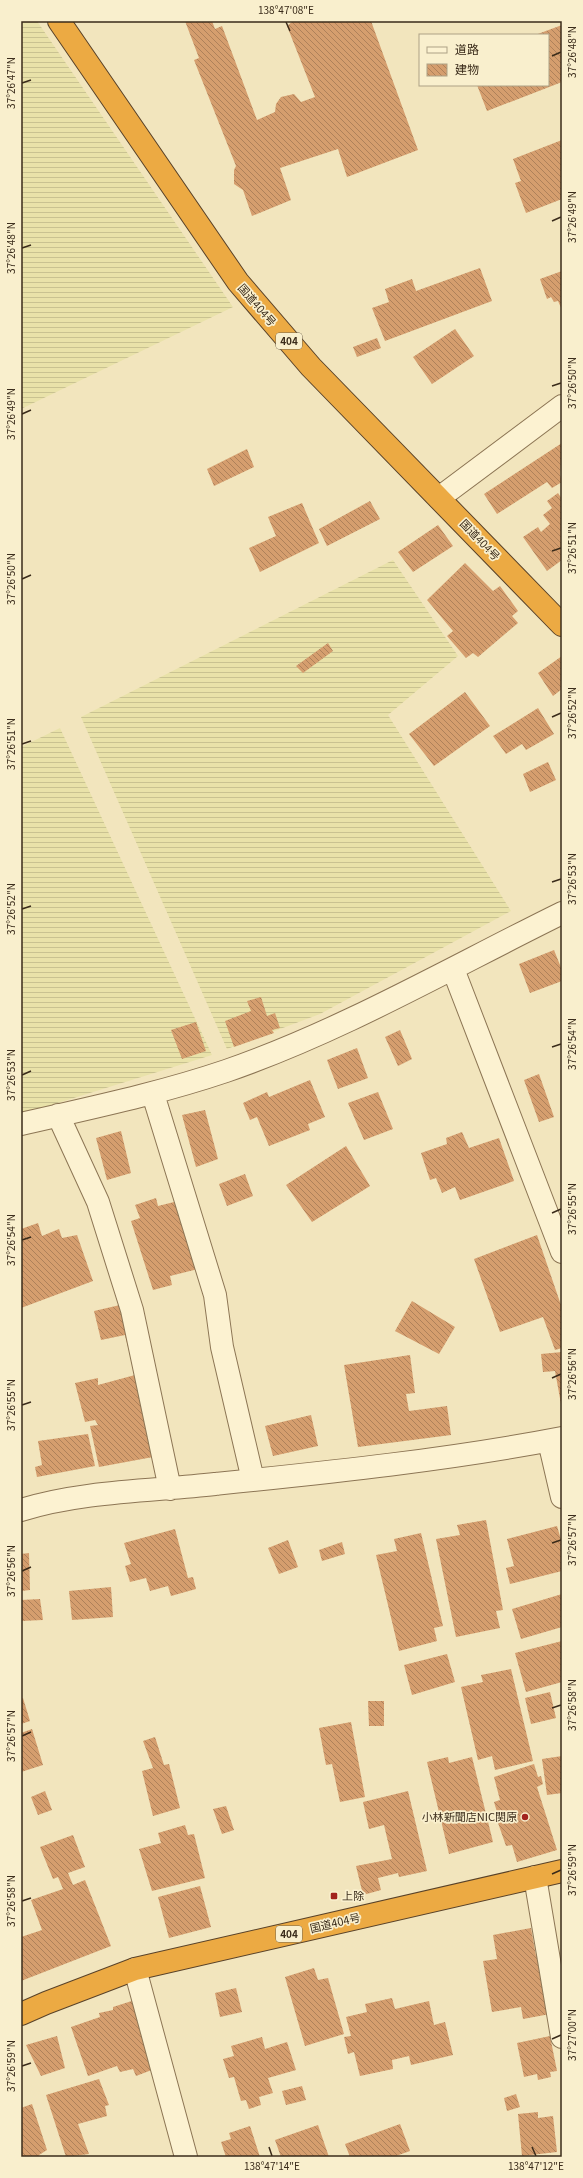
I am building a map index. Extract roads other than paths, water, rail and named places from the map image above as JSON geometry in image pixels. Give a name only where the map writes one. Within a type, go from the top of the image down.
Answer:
[{"type":"highway","name":"国道404号","points":[[64,22],[238,282],[311,367],[562,625]]},
{"type":"highway","name":"国道404号","points":[[21,2014],[135,1969],[562,1872]]},
{"type":"street","points":[[439,498],[562,406]]},
{"type":"street","points":[[21,1124],[153,1094],[227,1071],[305,1039],[453,969],[562,913]]},
{"type":"street","points":[[453,969],[562,1252]]},
{"type":"street","points":[[153,1094],[215,1295],[222,1347],[253,1480]]},
{"type":"street","points":[[58,1115],[98,1202],[132,1310],[170,1489]]},
{"type":"street","points":[[22,1505],[103,1493],[170,1489],[253,1480],[556,1440],[562,1497]]},
{"type":"street","points":[[535,1877],[562,2037]]},
{"type":"street","points":[[135,1969],[186,2157]]},
{"type":"place","name":"小林新聞店NIC関原","points":[[525,1817]]},
{"type":"place","name":"上除","points":[[334,1896]]}]
